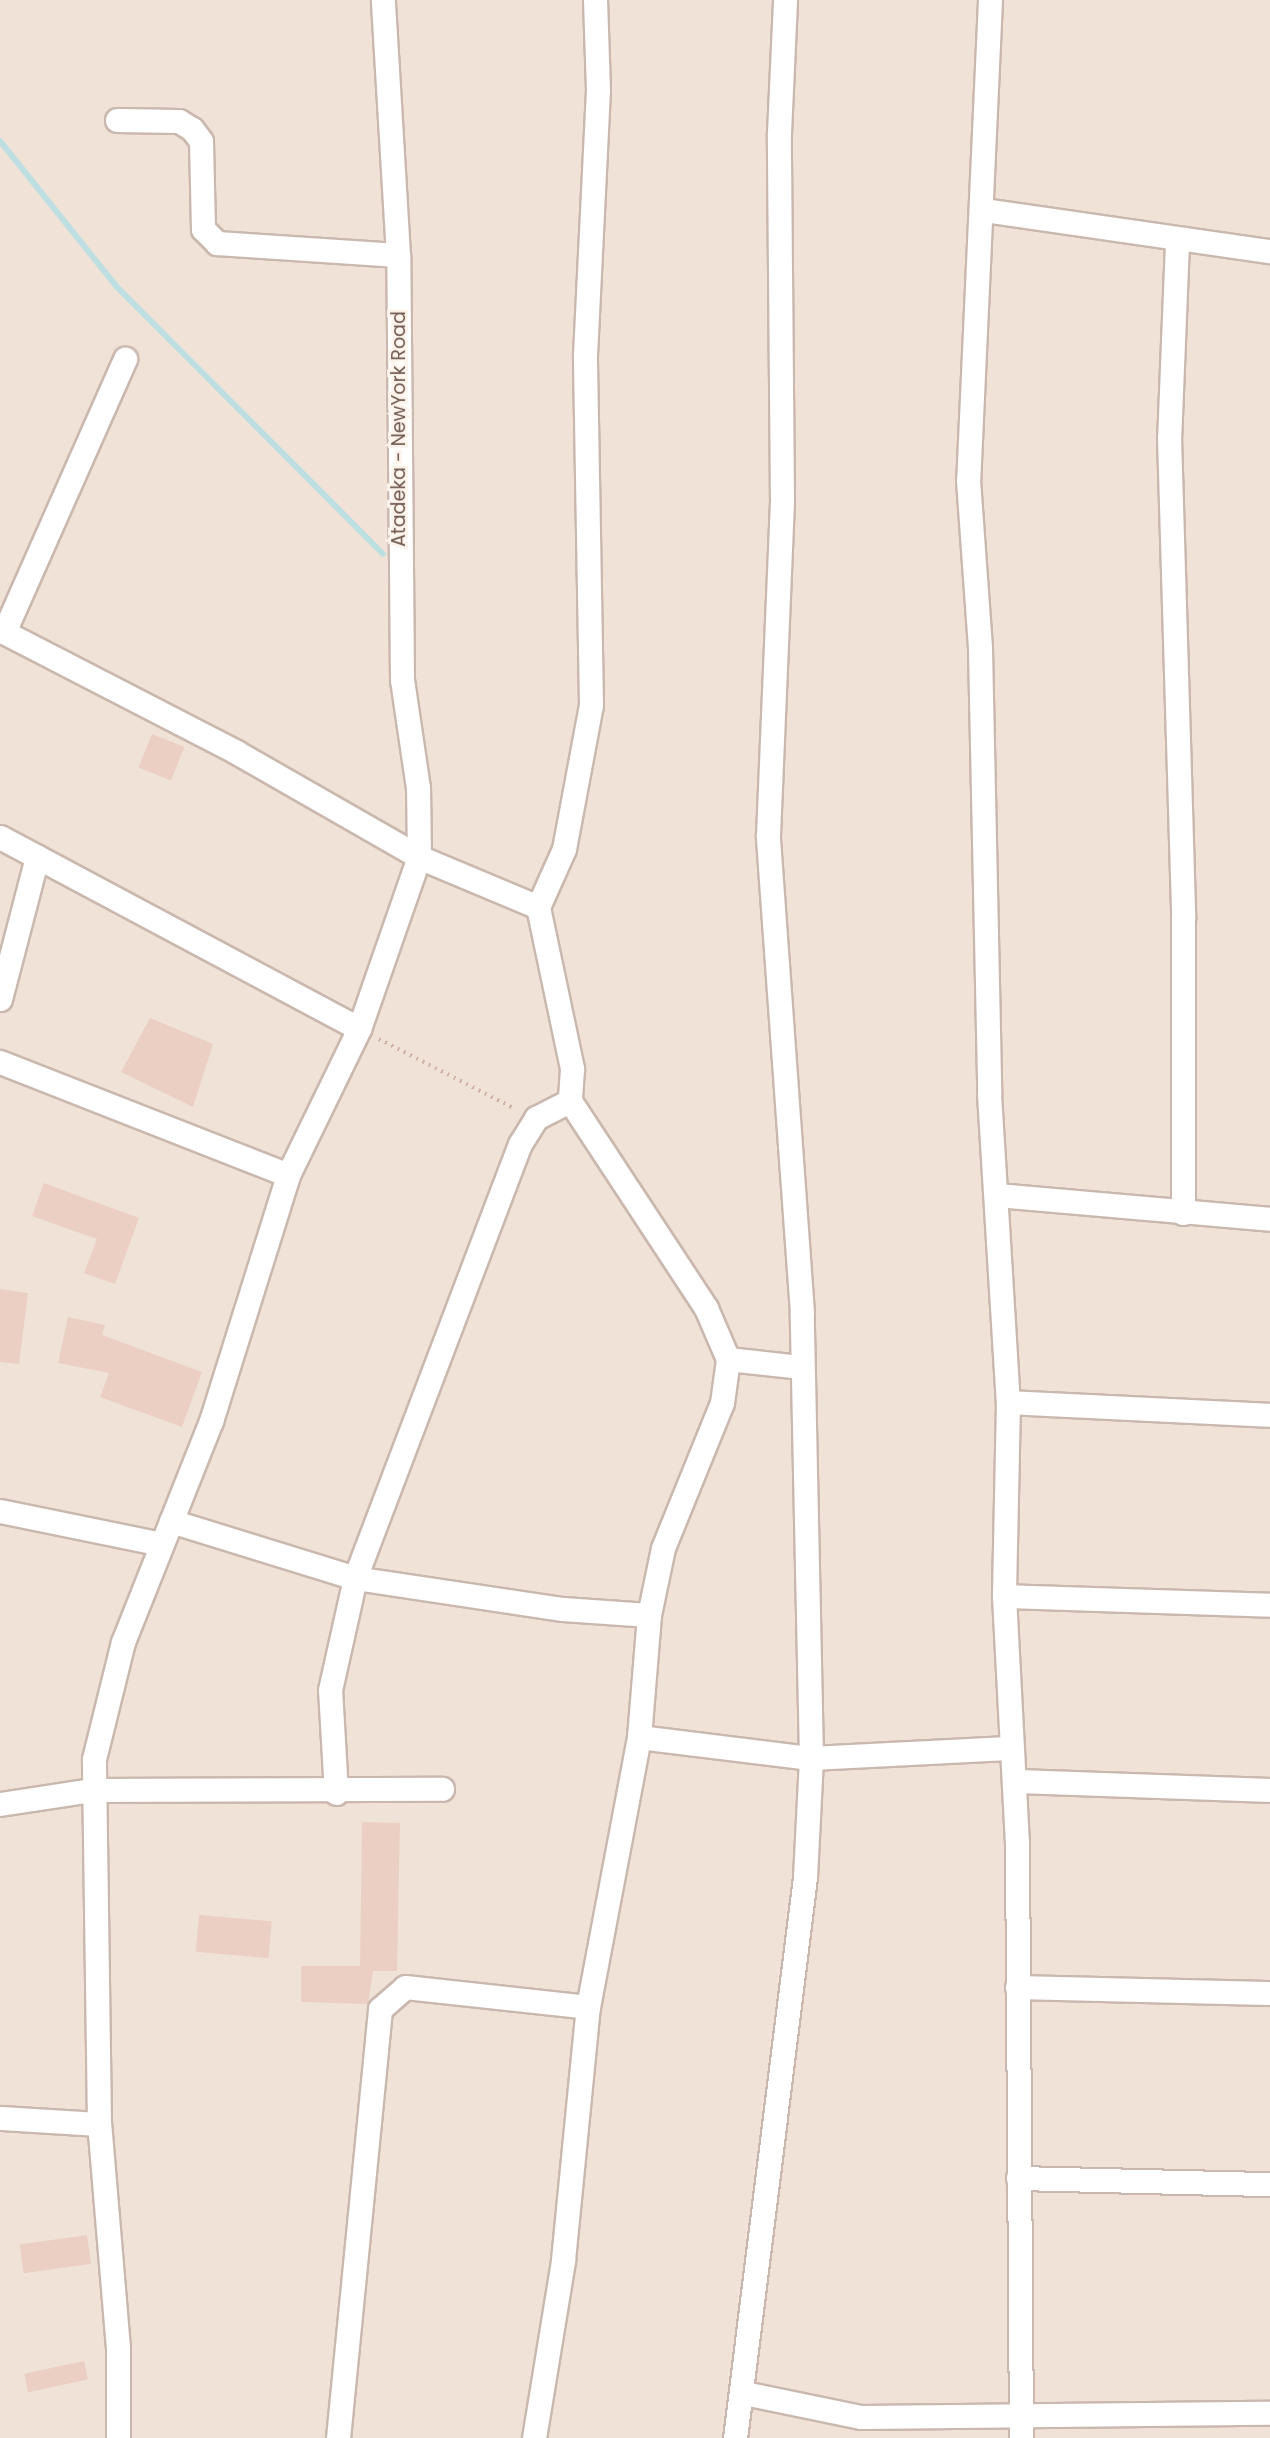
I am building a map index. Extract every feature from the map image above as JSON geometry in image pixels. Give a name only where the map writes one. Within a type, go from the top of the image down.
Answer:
[{"type":"street","name":"Atadeka - NewYork Road","points":[[383,0],[398,255],[401,680],[418,788],[419,857]]},
{"type":"street","points":[[534,2438],[563,2260],[588,2007],[639,1737],[649,1615],[663,1548],[722,1403],[728,1359],[706,1308],[570,1101],[572,1069],[538,907],[564,849],[591,705],[585,355],[598,90],[595,0]]},
{"type":"street","points":[[735,2438],[744,2393],[805,1877],[811,1758],[800,1367],[802,1313],[768,835],[782,500],[779,133],[785,0]]},
{"type":"street","points":[[990,0],[984,210],[968,480],[980,649],[996,1195],[1008,1402],[1004,1595],[1008,1748],[1015,1781],[1022,2428]]},
{"type":"street","points":[[117,120],[179,121],[192,129],[201,141],[203,229],[217,243],[398,255]]},
{"type":"street","points":[[984,210],[1177,242],[1270,251]]},
{"type":"street","points":[[1177,242],[1169,437],[1183,919],[1183,1213]]},
{"type":"street","points":[[125,359],[2,631],[236,752],[419,857],[538,907]]},
{"type":"street","points":[[0,837],[359,1029]]},
{"type":"street","points":[[0,999],[37,856]]},
{"type":"street","points":[[118,2438],[118,2348],[99,2124],[90,1790],[116,1665],[211,1422],[288,1175],[359,1029],[419,857]]},
{"type":"street","points":[[0,1062],[288,1175]]},
{"type":"street","points":[[336,1793],[331,1690],[355,1578],[520,1144],[536,1118],[570,1101]]},
{"type":"street","points":[[996,1195],[1270,1219]]},
{"type":"street","points":[[728,1359],[800,1367]]},
{"type":"street","points":[[1008,1402],[1270,1415]]},
{"type":"street","points":[[0,1511],[162,1544]]},
{"type":"street","points":[[171,1521],[355,1578],[563,1609],[649,1615]]},
{"type":"street","points":[[1004,1595],[1270,1605]]},
{"type":"street","points":[[639,1737],[811,1758],[1008,1748]]},
{"type":"street","points":[[1015,1781],[1270,1790]]},
{"type":"street","points":[[0,1804],[90,1790],[336,1793],[442,1789]]},
{"type":"street","points":[[338,2438],[384,2003],[405,1987],[588,2007]]},
{"type":"street","points":[[1017,1987],[1270,1993]]},
{"type":"street","points":[[0,2119],[99,2124]]},
{"type":"street","points":[[1018,2178],[1270,2185]]},
{"type":"street","points":[[744,2393],[859,2428],[1022,2428],[1270,2413]]},
{"type":"path","points":[[359,1029],[536,1118]]},
{"type":"shaded area","points":[[0,0],[1270,0],[1270,2438],[0,2438]]},
{"type":"building","points":[[152,734],[184,747],[171,780],[139,767]]},
{"type":"building","points":[[150,1018],[213,1044],[193,1107],[121,1072]]},
{"type":"building","points":[[44,1183],[139,1218],[115,1284],[84,1273],[97,1239],[32,1216]]},
{"type":"building","points":[[0,1289],[28,1293],[19,1364],[0,1362]]},
{"type":"building","points":[[68,1317],[105,1325],[102,1335],[202,1372],[182,1427],[100,1397],[109,1373],[58,1363]]},
{"type":"building","points":[[362,1822],[400,1823],[397,1971],[373,1971],[368,2004],[301,2002],[301,1966],[360,1966]]},
{"type":"building","points":[[199,1915],[272,1921],[268,1958],[196,1952]]},
{"type":"building","points":[[87,2235],[91,2264],[24,2273],[20,2244]]},
{"type":"building","points":[[84,2361],[88,2380],[28,2392],[24,2374]]},
{"type":"waterway","points":[[0,141],[116,286],[383,554]]}]
